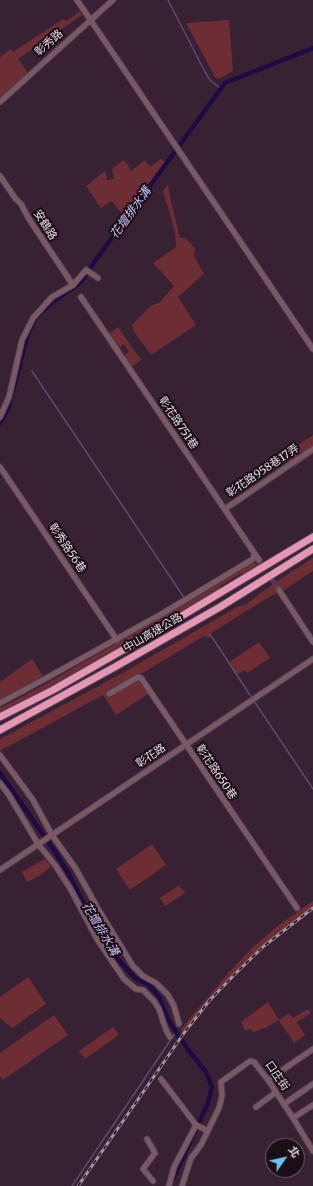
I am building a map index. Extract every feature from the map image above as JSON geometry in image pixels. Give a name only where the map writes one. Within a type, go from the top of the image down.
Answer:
[{"type":"highway","name":"中山高速公路","points":[[0,717],[53,690],[170,623],[313,537]]},
{"type":"highway","name":"中山高速公路","points":[[0,730],[134,657],[220,607],[313,549]]},
{"type":"street","points":[[77,0],[313,349]]},
{"type":"street","name":"彰秀路","points":[[0,102],[113,0]]},
{"type":"street","name":"安鶴路","points":[[0,176],[73,284]]},
{"type":"street","points":[[0,417],[9,397],[22,340],[32,318],[52,297],[73,284],[86,270],[98,278]]},
{"type":"street","name":"彰花路751巷","points":[[81,297],[259,560]]},
{"type":"street","name":"彰花路958巷17弄","points":[[225,509],[313,449]]},
{"type":"street","name":"彰秀路56巷","points":[[0,467],[117,640]]},
{"type":"street","points":[[0,703],[117,640],[253,559],[254,553]]},
{"type":"street","points":[[279,590],[313,642]]},
{"type":"street","name":"彰花路","points":[[0,870],[313,660]]},
{"type":"street","name":"彰花路650巷","points":[[109,694],[138,677],[141,678],[297,908]]},
{"type":"street","points":[[0,755],[33,800],[51,835],[76,869],[133,966],[143,976],[156,983],[168,995],[174,1006],[179,1024]]},
{"type":"street","points":[[0,783],[70,888],[98,939],[124,979],[136,989],[143,990],[154,1001],[159,1009],[170,1037]]},
{"type":"street","points":[[268,1080],[313,1049]]},
{"type":"street","name":"口庄街","points":[[182,1186],[191,1158],[202,1145],[207,1131],[220,1108],[222,1096],[221,1082],[250,1061],[254,1062],[268,1080],[313,1152]]},
{"type":"street","points":[[161,1079],[197,1125],[207,1131]]},
{"type":"street","points":[[284,1104],[313,1084]]},
{"type":"street","points":[[256,1107],[276,1092]]},
{"type":"street","points":[[293,1118],[313,1105]]},
{"type":"street","points":[[169,1186],[174,1167],[197,1125]]},
{"type":"street","points":[[146,1139],[155,1153],[143,1169],[153,1181]]},
{"type":"shaded area","points":[[80,11],[82,15],[18,59],[29,74],[0,99],[0,57],[11,49],[13,52],[63,19],[67,21]]},
{"type":"shaded area","points":[[229,20],[233,71],[219,79],[215,77],[186,23]]},
{"type":"shaded area","points":[[161,159],[167,163],[127,221],[112,201],[101,208],[86,186],[105,171],[107,180],[114,179],[112,169],[123,160],[126,162],[131,171],[145,160],[150,167]]},
{"type":"shaded area","points":[[168,184],[180,238],[186,238],[195,249],[194,256],[204,274],[178,297],[196,325],[151,355],[134,332],[132,325],[152,305],[159,303],[174,286],[153,263],[176,247],[175,232],[163,191]]},
{"type":"shaded area","points":[[118,327],[141,360],[130,368],[123,356],[129,352],[124,344],[118,349],[108,334]]},
{"type":"shaded area","points":[[313,435],[313,454],[293,468],[284,455]]},
{"type":"shaded area","points":[[313,558],[313,571],[211,633],[211,637],[209,638],[204,636],[136,677],[148,694],[116,715],[103,695],[0,751],[0,739],[124,672],[237,607],[245,605],[274,583]]},
{"type":"shaded area","points":[[252,563],[257,563],[259,565],[246,574],[240,574],[222,585],[212,595],[80,671],[0,714],[0,708],[44,685],[207,591]]},
{"type":"shaded area","points":[[259,642],[270,658],[247,673],[245,670],[236,675],[228,663]]},
{"type":"shaded area","points":[[32,659],[46,681],[0,706],[0,682]]},
{"type":"shaded area","points":[[152,844],[166,865],[130,890],[116,869]]},
{"type":"shaded area","points":[[45,859],[51,867],[39,876],[27,882],[22,872]]},
{"type":"shaded area","points":[[179,885],[185,893],[165,906],[160,898]]},
{"type":"shaded area","points":[[313,901],[313,907],[257,951],[215,994],[183,1032],[180,1030],[231,970],[253,947],[279,925]]},
{"type":"shaded area","points":[[28,977],[46,1004],[12,1028],[0,1018],[0,997]]},
{"type":"shaded area","points":[[268,1002],[279,1020],[254,1032],[250,1029],[245,1031],[241,1022]]},
{"type":"shaded area","points":[[308,1009],[311,1013],[297,1022],[305,1035],[294,1043],[279,1020],[289,1013],[293,1018]]},
{"type":"shaded area","points":[[54,1015],[68,1035],[3,1080],[0,1076],[0,1053]]},
{"type":"shaded area","points":[[113,1027],[119,1035],[85,1059],[79,1051]]},
{"type":"waterway","points":[[168,0],[205,72],[210,80],[221,89]]},
{"type":"waterway","name":"花壇排水溝","points":[[0,423],[8,409],[28,334],[36,317],[53,302],[81,282],[225,83],[313,48]]},
{"type":"waterway","points":[[32,371],[185,599]]},
{"type":"waterway","points":[[210,634],[252,698]]},
{"type":"waterway","points":[[254,701],[313,789]]},
{"type":"waterway","name":"花壇排水溝","points":[[0,773],[54,850],[90,915],[115,956],[135,978],[149,985],[160,998],[170,1023],[189,1051],[206,1072],[212,1087],[208,1103],[171,1183]]},
{"type":"waterway","points":[[72,1186],[176,1032]]},
{"type":"tunnel","points":[[259,560],[279,590]]},
{"type":"railway","points":[[78,1186],[184,1033],[209,1001],[264,946],[313,908]]}]
